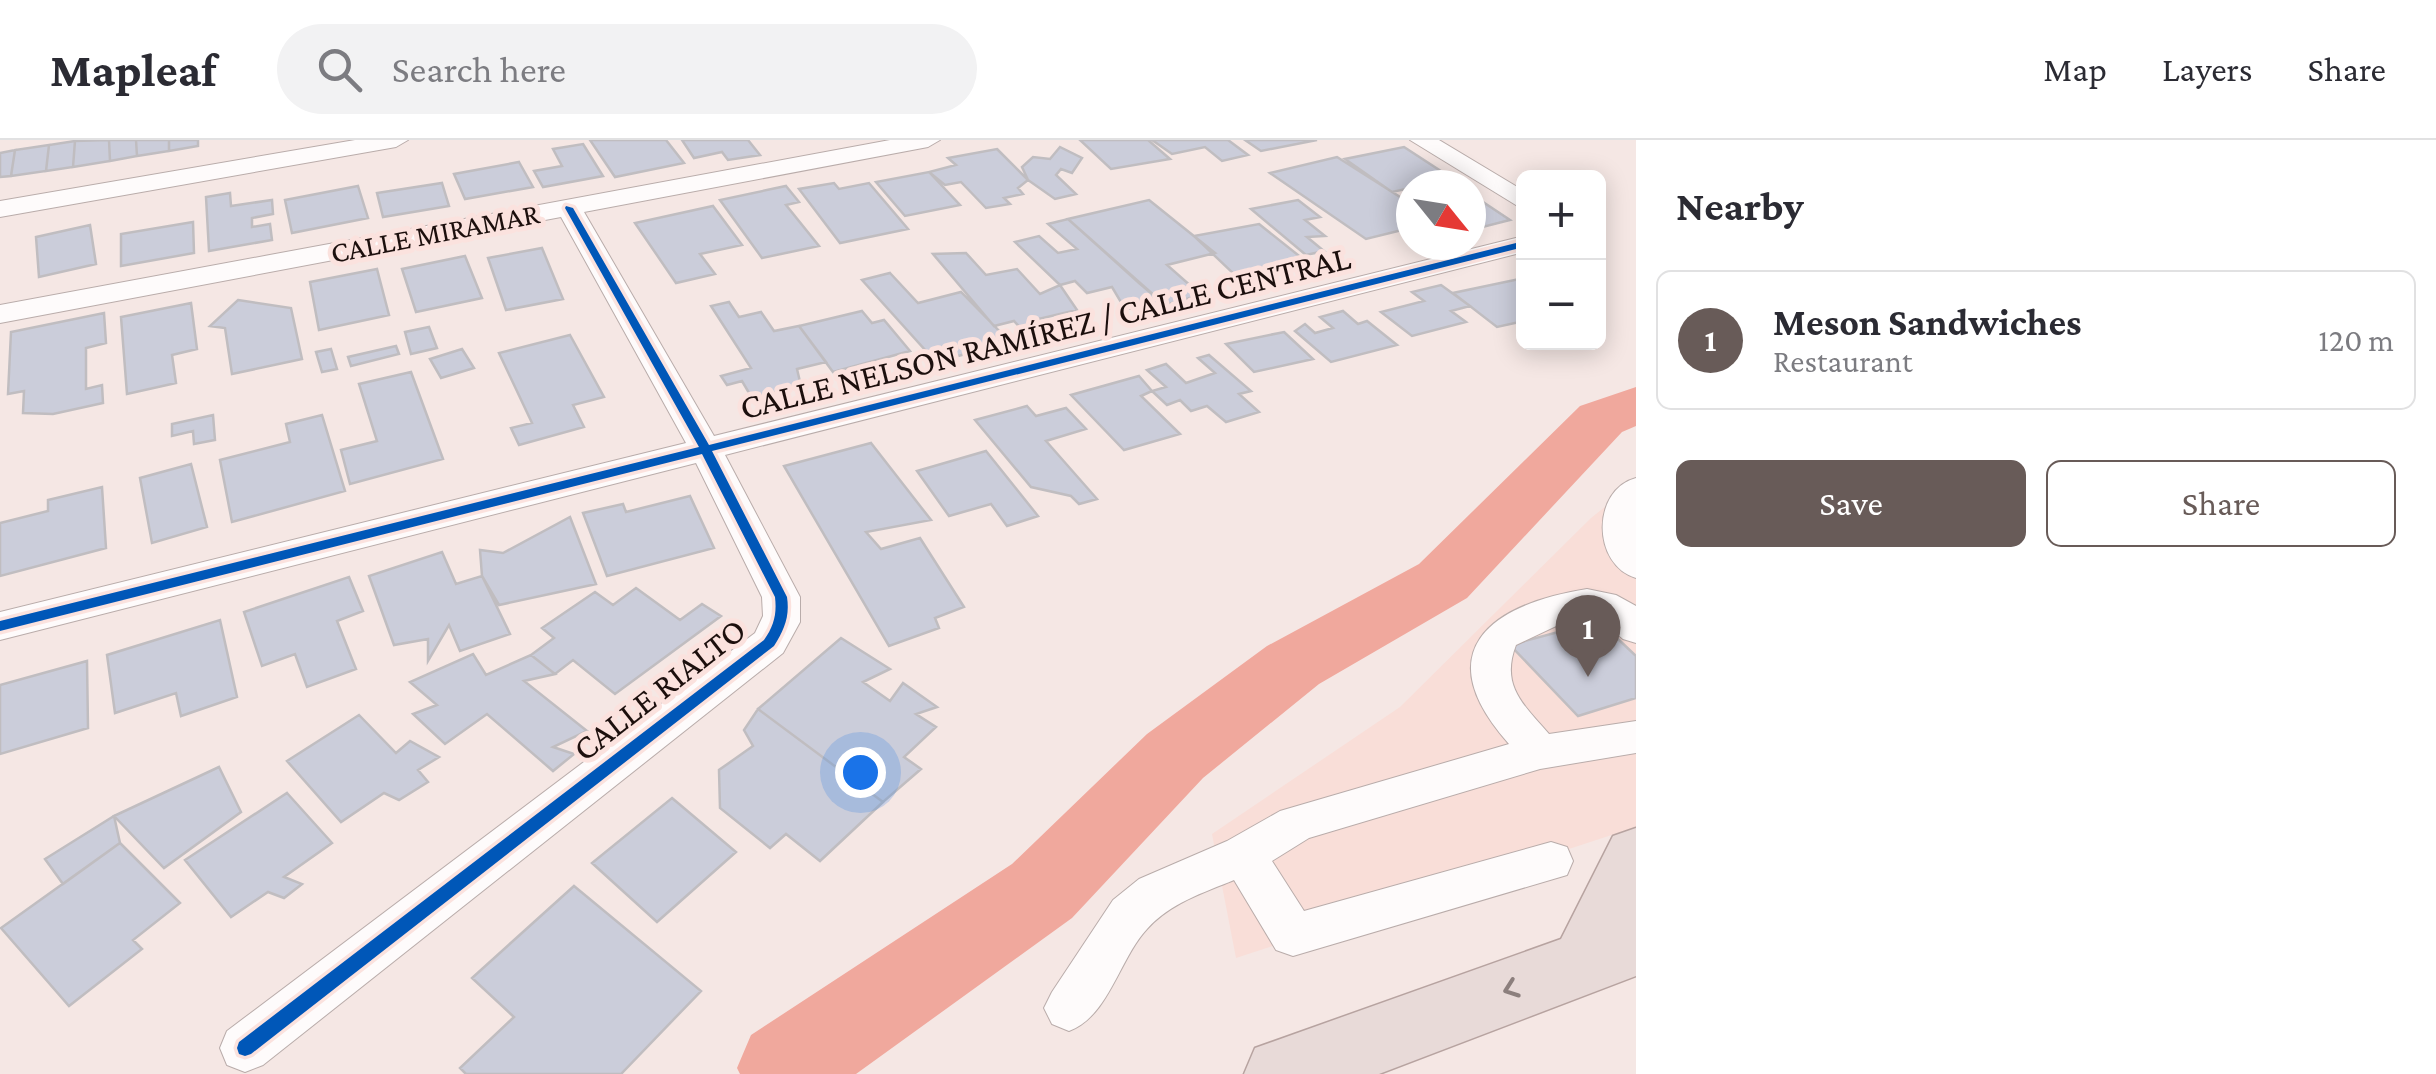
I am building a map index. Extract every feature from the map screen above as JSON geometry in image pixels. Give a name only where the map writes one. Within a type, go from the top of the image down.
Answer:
[{"type":"highway","points":[[1282,1074],[1611,952],[1636,856]]},
{"type":"street","points":[[0,209],[396,140]]},
{"type":"street","name":"CALLE MIRAMAR","points":[[0,314],[928,140]]},
{"type":"street","points":[[1422,140],[1516,197]]},
{"type":"street","name":"CALLE RIALTO","points":[[244,1048],[769,643],[780,627],[781,597],[705,448],[568,208]]},
{"type":"street","name":"CALLE NELSON RAMÍREZ / CALLE CENTRAL","points":[[0,626],[1516,246]]},
{"type":"street","points":[[1636,489],[1630,494],[1619,528],[1624,554],[1636,565]]},
{"type":"street","points":[[1540,752],[1490,692],[1488,673],[1500,636],[1522,623],[1586,602],[1618,611],[1636,629]]},
{"type":"street","points":[[1069,1008],[1129,915],[1154,894],[1243,855],[1296,824],[1540,752],[1636,737]]},
{"type":"street","points":[[1243,855],[1293,935],[1551,861]]},
{"type":"shaded area","points":[[1636,482],[1636,827],[1236,958],[1212,834],[1400,707],[1591,518]]},
{"type":"building","points":[[109,140],[110,161],[73,167],[75,141]]},
{"type":"building","points":[[109,140],[136,140],[137,156],[110,161]]},
{"type":"building","points":[[136,140],[169,140],[169,151],[137,156]]},
{"type":"building","points":[[169,140],[198,140],[198,146],[169,151]]},
{"type":"building","points":[[590,140],[666,140],[684,163],[615,177]]},
{"type":"building","points":[[682,140],[748,140],[760,155],[728,160],[722,152],[694,158]]},
{"type":"building","points":[[1080,140],[1148,140],[1170,159],[1111,169]]},
{"type":"building","points":[[1152,140],[1228,140],[1248,155],[1222,161],[1205,147],[1172,154]]},
{"type":"building","points":[[1245,140],[1317,140],[1261,151]]},
{"type":"building","points":[[75,141],[73,167],[46,171],[49,145]]},
{"type":"building","points":[[583,144],[603,176],[543,187],[534,171],[562,166],[553,149]]},
{"type":"building","points":[[49,145],[46,171],[11,176],[15,150]]},
{"type":"building","points":[[1060,147],[1082,158],[1072,173],[1061,169],[1056,175],[1076,194],[1055,199],[1028,180],[1022,167],[1033,157],[1050,159]]},
{"type":"building","points":[[1404,147],[1439,170],[1396,170],[1396,191],[1392,192],[1345,159]]},
{"type":"building","points":[[997,149],[1028,180],[1018,188],[1023,194],[1004,198],[1010,204],[986,208],[961,182],[945,185],[929,172],[956,165],[948,158]]},
{"type":"building","points":[[15,150],[11,176],[0,177],[0,153]]},
{"type":"building","points":[[1337,157],[1396,194],[1396,232],[1366,239],[1270,173]]},
{"type":"building","points":[[519,162],[533,187],[465,199],[454,174]]},
{"type":"building","points":[[929,172],[960,205],[905,216],[876,182]]},
{"type":"building","points":[[442,183],[449,206],[383,217],[377,193]]},
{"type":"building","points":[[834,183],[839,189],[869,183],[908,229],[840,243],[799,189]]},
{"type":"building","points":[[358,186],[368,218],[292,233],[285,200]]},
{"type":"building","points":[[786,186],[799,202],[786,205],[819,246],[762,258],[720,200]]},
{"type":"building","points":[[230,193],[231,206],[272,200],[273,214],[252,218],[252,227],[270,224],[272,240],[209,251],[206,197]]},
{"type":"building","points":[[1149,200],[1215,253],[1167,265],[1201,295],[1165,305],[1068,219]]},
{"type":"building","points":[[1298,200],[1320,217],[1305,220],[1325,236],[1307,237],[1324,251],[1306,255],[1251,209]]},
{"type":"building","points":[[1486,204],[1510,220],[1486,226]]},
{"type":"building","points":[[713,206],[742,245],[700,254],[715,274],[676,283],[635,223]]},
{"type":"building","points":[[1068,219],[1165,305],[1125,309],[1112,287],[1087,293],[1075,281],[1060,285],[1015,242],[1039,236],[1058,253],[1077,249],[1048,224]]},
{"type":"building","points":[[193,222],[194,253],[121,266],[121,234]]},
{"type":"building","points":[[1259,224],[1308,263],[1238,278],[1194,236]]},
{"type":"building","points":[[90,225],[96,264],[39,277],[36,237]]},
{"type":"building","points":[[542,248],[563,299],[506,310],[488,258]]},
{"type":"building","points":[[966,253],[986,275],[1017,269],[1040,294],[1060,285],[1077,310],[1030,321],[1039,331],[1026,334],[1014,321],[994,326],[933,254]]},
{"type":"building","points":[[465,256],[482,298],[416,312],[402,269]]},
{"type":"building","points":[[377,269],[389,315],[319,330],[310,282]]},
{"type":"building","points":[[890,273],[918,303],[961,292],[1010,342],[947,359],[942,348],[927,352],[862,280]]},
{"type":"building","points":[[1516,280],[1516,323],[1497,327],[1453,293]]},
{"type":"building","points":[[1441,285],[1470,306],[1451,311],[1466,322],[1412,336],[1381,312],[1424,301],[1412,292]]},
{"type":"building","points":[[238,300],[291,308],[302,359],[232,374],[225,328],[210,326]]},
{"type":"building","points":[[729,302],[739,317],[761,312],[774,331],[799,326],[826,362],[797,369],[801,386],[752,398],[742,381],[727,385],[721,376],[751,368],[711,306]]},
{"type":"building","points":[[191,303],[197,349],[172,355],[176,383],[127,394],[121,317]]},
{"type":"building","points":[[862,311],[872,323],[884,320],[910,351],[833,372],[799,326]]},
{"type":"building","points":[[1343,311],[1358,324],[1367,321],[1397,345],[1331,362],[1295,331],[1305,324],[1315,333],[1333,328],[1320,317]]},
{"type":"building","points":[[104,313],[106,343],[86,348],[86,389],[102,385],[103,403],[53,414],[23,413],[24,391],[8,394],[11,332]]},
{"type":"building","points":[[429,327],[437,348],[411,354],[405,332]]},
{"type":"building","points":[[1284,332],[1313,359],[1254,372],[1226,344]]},
{"type":"building","points":[[570,335],[604,397],[573,405],[584,427],[519,445],[511,428],[532,423],[499,353]]},
{"type":"building","points":[[396,346],[399,354],[351,366],[348,357]]},
{"type":"building","points":[[331,349],[337,369],[322,372],[316,352]]},
{"type":"building","points":[[462,349],[474,368],[441,378],[430,359]]},
{"type":"building","points":[[1209,355],[1251,391],[1239,394],[1259,412],[1226,422],[1207,406],[1191,411],[1180,400],[1167,405],[1152,391],[1166,387],[1147,370],[1166,364],[1186,383],[1215,373],[1198,358]]},
{"type":"building","points":[[411,372],[443,459],[350,484],[341,450],[377,441],[359,384]]},
{"type":"building","points":[[1139,376],[1152,391],[1141,396],[1180,434],[1124,450],[1071,395]]},
{"type":"building","points":[[1027,406],[1036,416],[1066,408],[1086,429],[1046,441],[1097,499],[1079,504],[1071,496],[1031,487],[975,420]]},
{"type":"building","points":[[213,415],[215,440],[194,444],[193,431],[172,436],[172,424]]},
{"type":"building","points":[[322,415],[345,491],[232,522],[220,460],[290,442],[286,424]]},
{"type":"building","points":[[871,443],[931,520],[866,532],[881,549],[920,538],[964,607],[935,618],[939,628],[889,646],[784,466]]},
{"type":"building","points":[[986,451],[1038,516],[1007,526],[991,504],[949,516],[917,471]]},
{"type":"building","points":[[191,464],[207,527],[152,543],[140,478]]},
{"type":"building","points":[[102,487],[106,548],[0,576],[0,523],[48,511],[48,500]]},
{"type":"building","points":[[690,496],[714,548],[607,576],[583,513],[623,504],[626,512]]},
{"type":"building","points":[[570,517],[596,584],[499,605],[482,576],[480,550],[503,553]]},
{"type":"building","points":[[442,552],[456,584],[482,576],[510,634],[460,651],[449,625],[428,661],[428,639],[394,645],[369,576]]},
{"type":"building","points":[[349,577],[363,611],[337,621],[356,669],[307,687],[295,654],[262,666],[244,612]]},
{"type":"building","points":[[636,588],[680,620],[702,604],[721,616],[615,694],[573,660],[555,674],[531,655],[554,638],[542,628],[595,592],[613,605]]},
{"type":"building","points":[[220,620],[237,697],[181,716],[176,693],[115,713],[107,655]]},
{"type":"building","points":[[1599,621],[1636,656],[1636,698],[1578,716],[1510,645]]},
{"type":"building","points":[[841,638],[890,669],[863,682],[890,701],[903,683],[937,707],[916,714],[936,727],[904,757],[921,769],[883,802],[758,709]]},
{"type":"building","points":[[473,654],[486,675],[531,655],[555,674],[524,681],[587,731],[553,747],[574,754],[553,771],[487,714],[445,744],[413,714],[437,705],[410,682]]},
{"type":"building","points":[[87,661],[88,728],[0,754],[0,685]]},
{"type":"building","points":[[758,709],[883,802],[820,861],[786,834],[770,848],[720,808],[719,770],[753,746],[744,730]]},
{"type":"building","points":[[359,715],[396,753],[410,741],[439,757],[418,770],[428,782],[399,800],[384,793],[341,822],[287,761]]},
{"type":"building","points":[[219,767],[241,812],[164,868],[114,816]]},
{"type":"building","points":[[287,793],[332,843],[284,877],[302,884],[284,898],[268,892],[231,917],[185,860]]},
{"type":"building","points":[[672,798],[736,852],[657,922],[592,863]]},
{"type":"building","points":[[114,816],[120,843],[63,884],[45,859]]},
{"type":"building","points":[[120,843],[180,903],[133,940],[142,949],[69,1006],[1,928]]},
{"type":"building","points":[[574,886],[701,991],[621,1074],[466,1074],[460,1068],[514,1017],[472,978]]},
{"type":"waterway","points":[[785,1068],[1042,891],[1175,756],[1293,665],[1443,581],[1601,419],[1636,405]]},
{"type":"cycle path","points":[[245,1048],[769,643],[779,627],[781,597],[705,448],[569,208]]},
{"type":"cycle path","points":[[0,626],[1516,246]]},
{"type":"place","name":"Meson Sandwiches","points":[[1588,677]]}]
